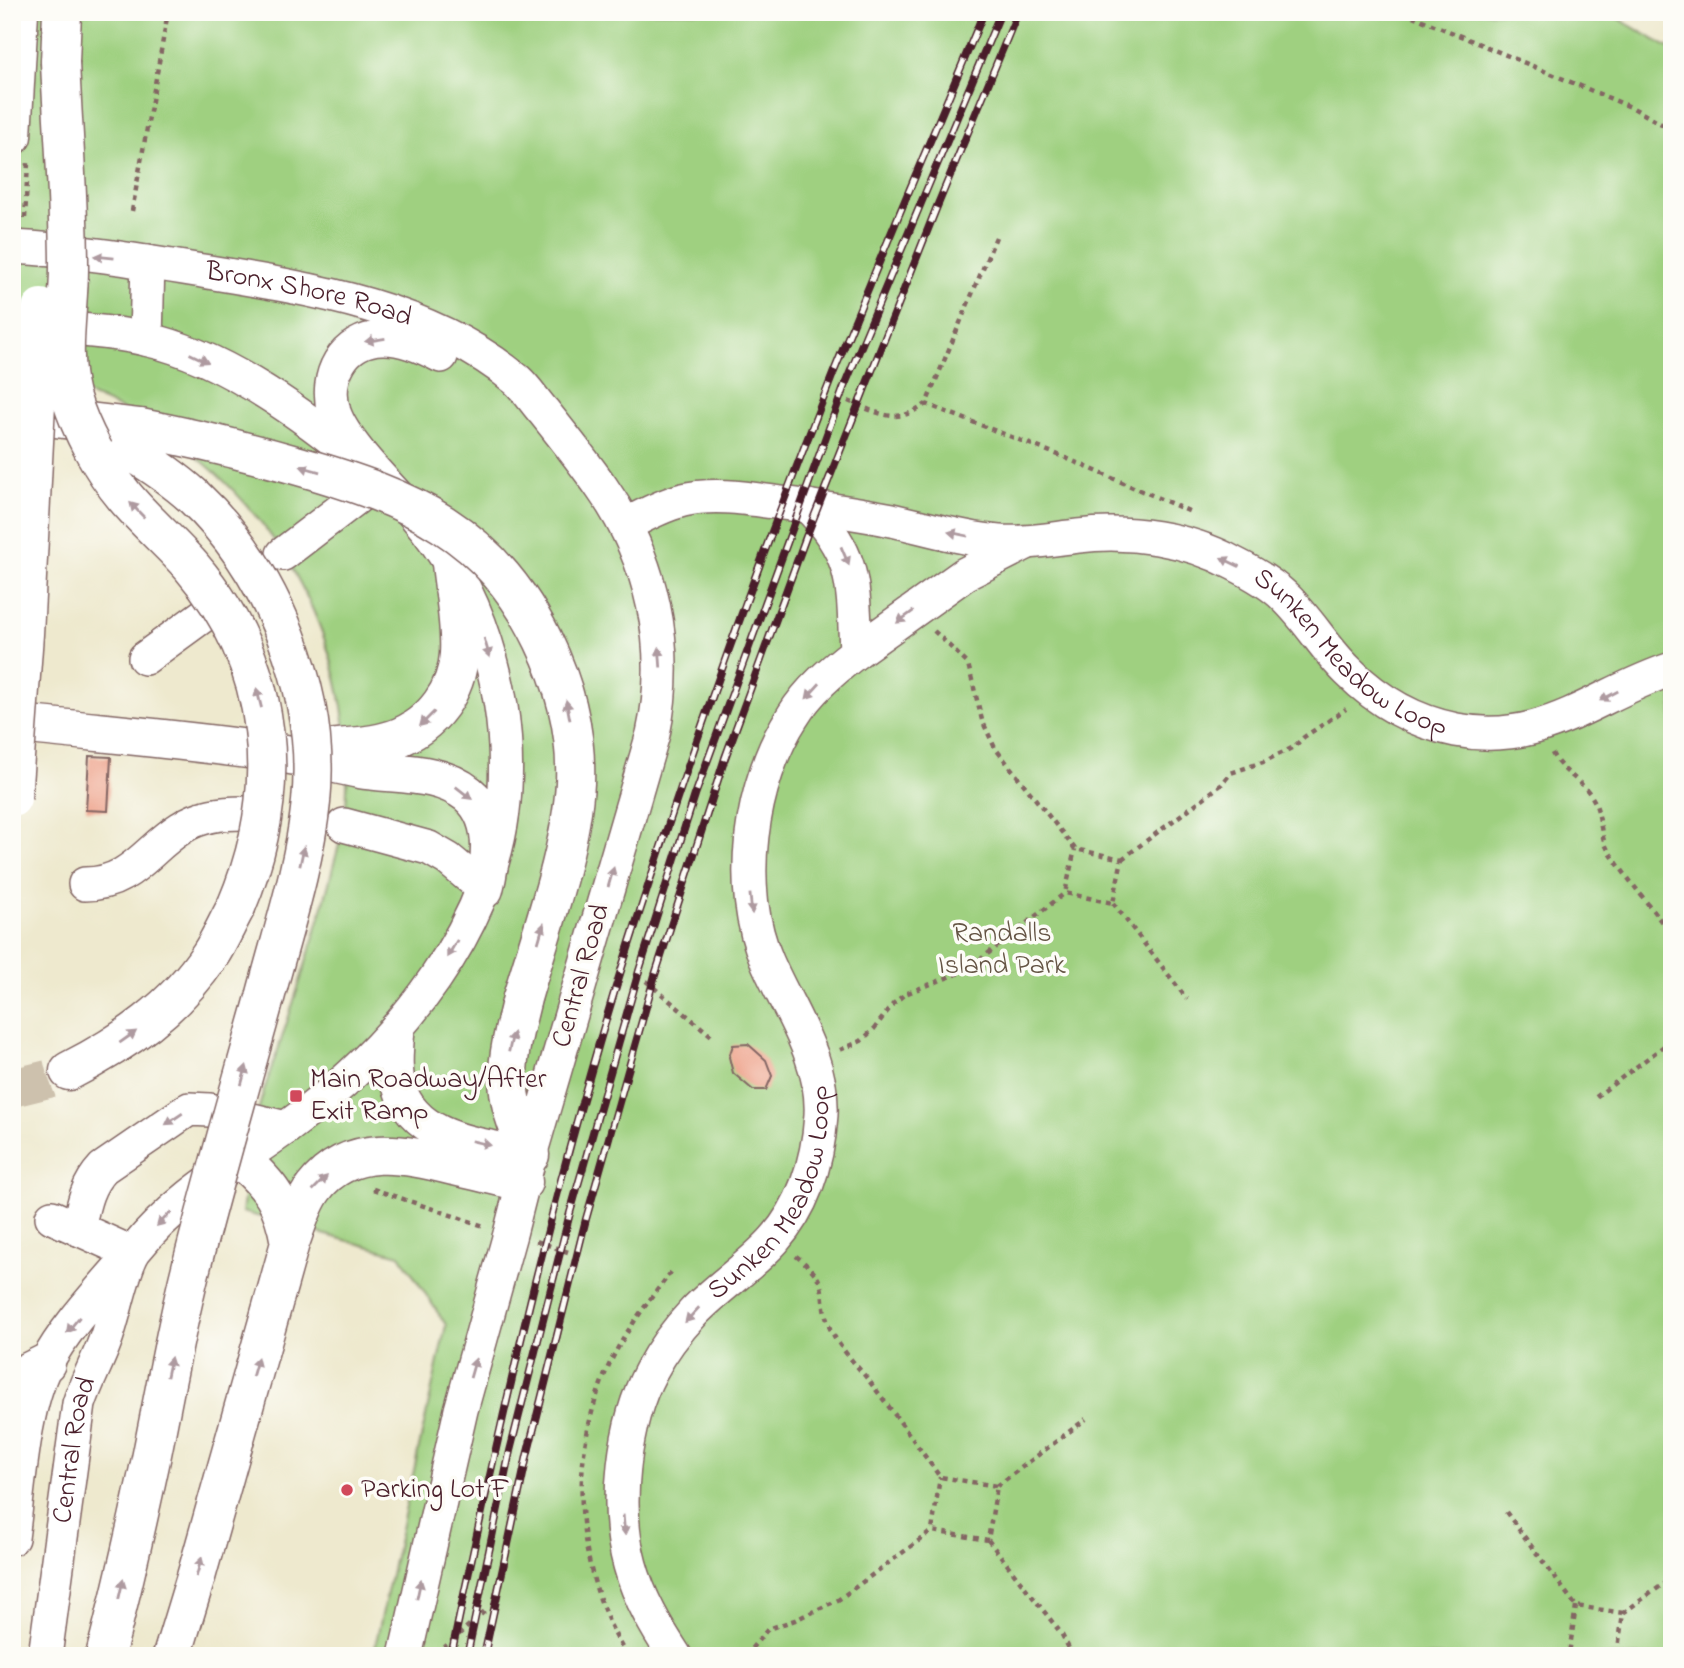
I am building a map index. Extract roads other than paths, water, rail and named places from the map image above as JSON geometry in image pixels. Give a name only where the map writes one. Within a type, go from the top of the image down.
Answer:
[{"type":"highway","points":[[19,12],[21,144]]},
{"type":"highway","points":[[12,798],[24,634],[43,261],[62,12]]},
{"type":"highway","points":[[60,62],[69,269],[65,358],[71,397],[90,442],[112,480],[208,587],[234,628],[260,699],[267,769],[265,802],[255,856],[236,907],[209,956],[153,1018],[129,1037],[69,1071]]},
{"type":"highway","points":[[14,413],[135,439],[201,440],[360,484],[414,506],[450,527],[504,577],[528,612],[560,678],[572,730],[575,782],[573,807],[509,1049],[509,1100],[527,1168],[397,1153],[364,1156],[349,1161],[318,1182],[304,1204],[290,1243],[172,1656]]},
{"type":"highway","points":[[106,1656],[191,1269],[298,873],[311,800],[312,767],[308,723],[294,659],[270,600],[235,544],[201,504],[169,476],[135,439]]},
{"type":"highway","points":[[279,753],[380,744],[406,735],[430,719],[448,695],[454,682],[459,657],[450,563]]},
{"type":"highway","points":[[12,723],[279,753],[363,769],[408,774],[456,786],[476,803],[486,822],[490,864],[484,889]]},
{"type":"highway","points":[[240,1159],[275,1195],[286,1221],[290,1243]]},
{"type":"highway","points":[[12,1380],[46,1363]]},
{"type":"street","name":"Bronx Shore Road","points":[[18,248],[148,262],[302,289],[397,314],[458,340],[519,382],[563,436]]},
{"type":"street","points":[[146,339],[148,262]]},
{"type":"street","points":[[12,327],[91,331],[146,339],[186,352],[258,388],[329,436],[381,479]]},
{"type":"street","points":[[381,479],[341,428],[331,396],[335,368],[355,345],[368,340],[399,339],[435,353],[563,436]]},
{"type":"street","name":"Central Road","points":[[405,1656],[461,1410],[658,710],[661,661],[654,608],[646,576],[626,525],[563,436]]},
{"type":"street","points":[[283,554],[381,479]]},
{"type":"street","name":"Central Road","points":[[12,1538],[29,1416],[35,1388],[46,1363],[132,1253],[195,1190],[286,1128],[346,1081],[374,1055],[398,1027],[449,955],[484,889],[494,861],[504,811],[505,750],[498,689],[483,634],[464,587],[450,563],[416,517],[381,479]]},
{"type":"street","name":"Sunken Meadow Loop","points":[[626,525],[684,499],[747,498],[848,511],[994,541],[1026,543],[1080,535],[1145,536],[1201,549],[1230,561],[1283,595],[1308,620],[1346,670],[1366,687],[1399,710],[1427,723],[1449,728],[1490,733],[1540,727],[1672,669]]},
{"type":"street","points":[[808,506],[827,525],[849,566],[856,652]]},
{"type":"street","name":"Sunken Meadow Loop","points":[[675,1656],[638,1590],[627,1552],[623,1482],[635,1414],[651,1371],[669,1343],[694,1312],[774,1240],[802,1198],[813,1171],[821,1111],[819,1084],[807,1043],[766,960],[753,917],[749,869],[760,795],[779,740],[810,693],[856,652],[965,574],[1026,543]]},
{"type":"street","points":[[145,658],[204,615]]},
{"type":"street","points":[[85,884],[107,882],[131,870],[180,828],[194,821],[222,813],[244,813]]},
{"type":"street","points":[[344,825],[429,848],[448,859],[484,889]]},
{"type":"street","points":[[398,1027],[399,1086],[416,1116],[428,1127],[527,1168]]},
{"type":"street","points":[[132,1253],[65,1223],[103,1168],[182,1113],[199,1108],[286,1128]]},
{"type":"street","name":"Central Road","points":[[45,1656],[79,1404],[86,1381],[105,1342],[132,1253]]},
{"type":"tunnel","points":[[12,1088],[69,1071]]},
{"type":"railway","points":[[451,1656],[508,1395],[550,1221],[597,1049],[647,889],[723,667],[804,447],[984,12]]},
{"type":"railway","points":[[467,1656],[510,1451],[570,1213],[639,971],[695,795],[844,387],[1001,12]]},
{"type":"railway","points":[[484,1656],[527,1456],[586,1219],[655,975],[725,758],[806,537],[936,209],[1018,12]]},
{"type":"place","name":"Main Roadway/After Exit Ramp","points":[[296,1096]]},
{"type":"place","name":"Parking Lot F","points":[[347,1490]]},
{"type":"park label","name":"Randalls Island Park","points":[[1002,950]]}]
